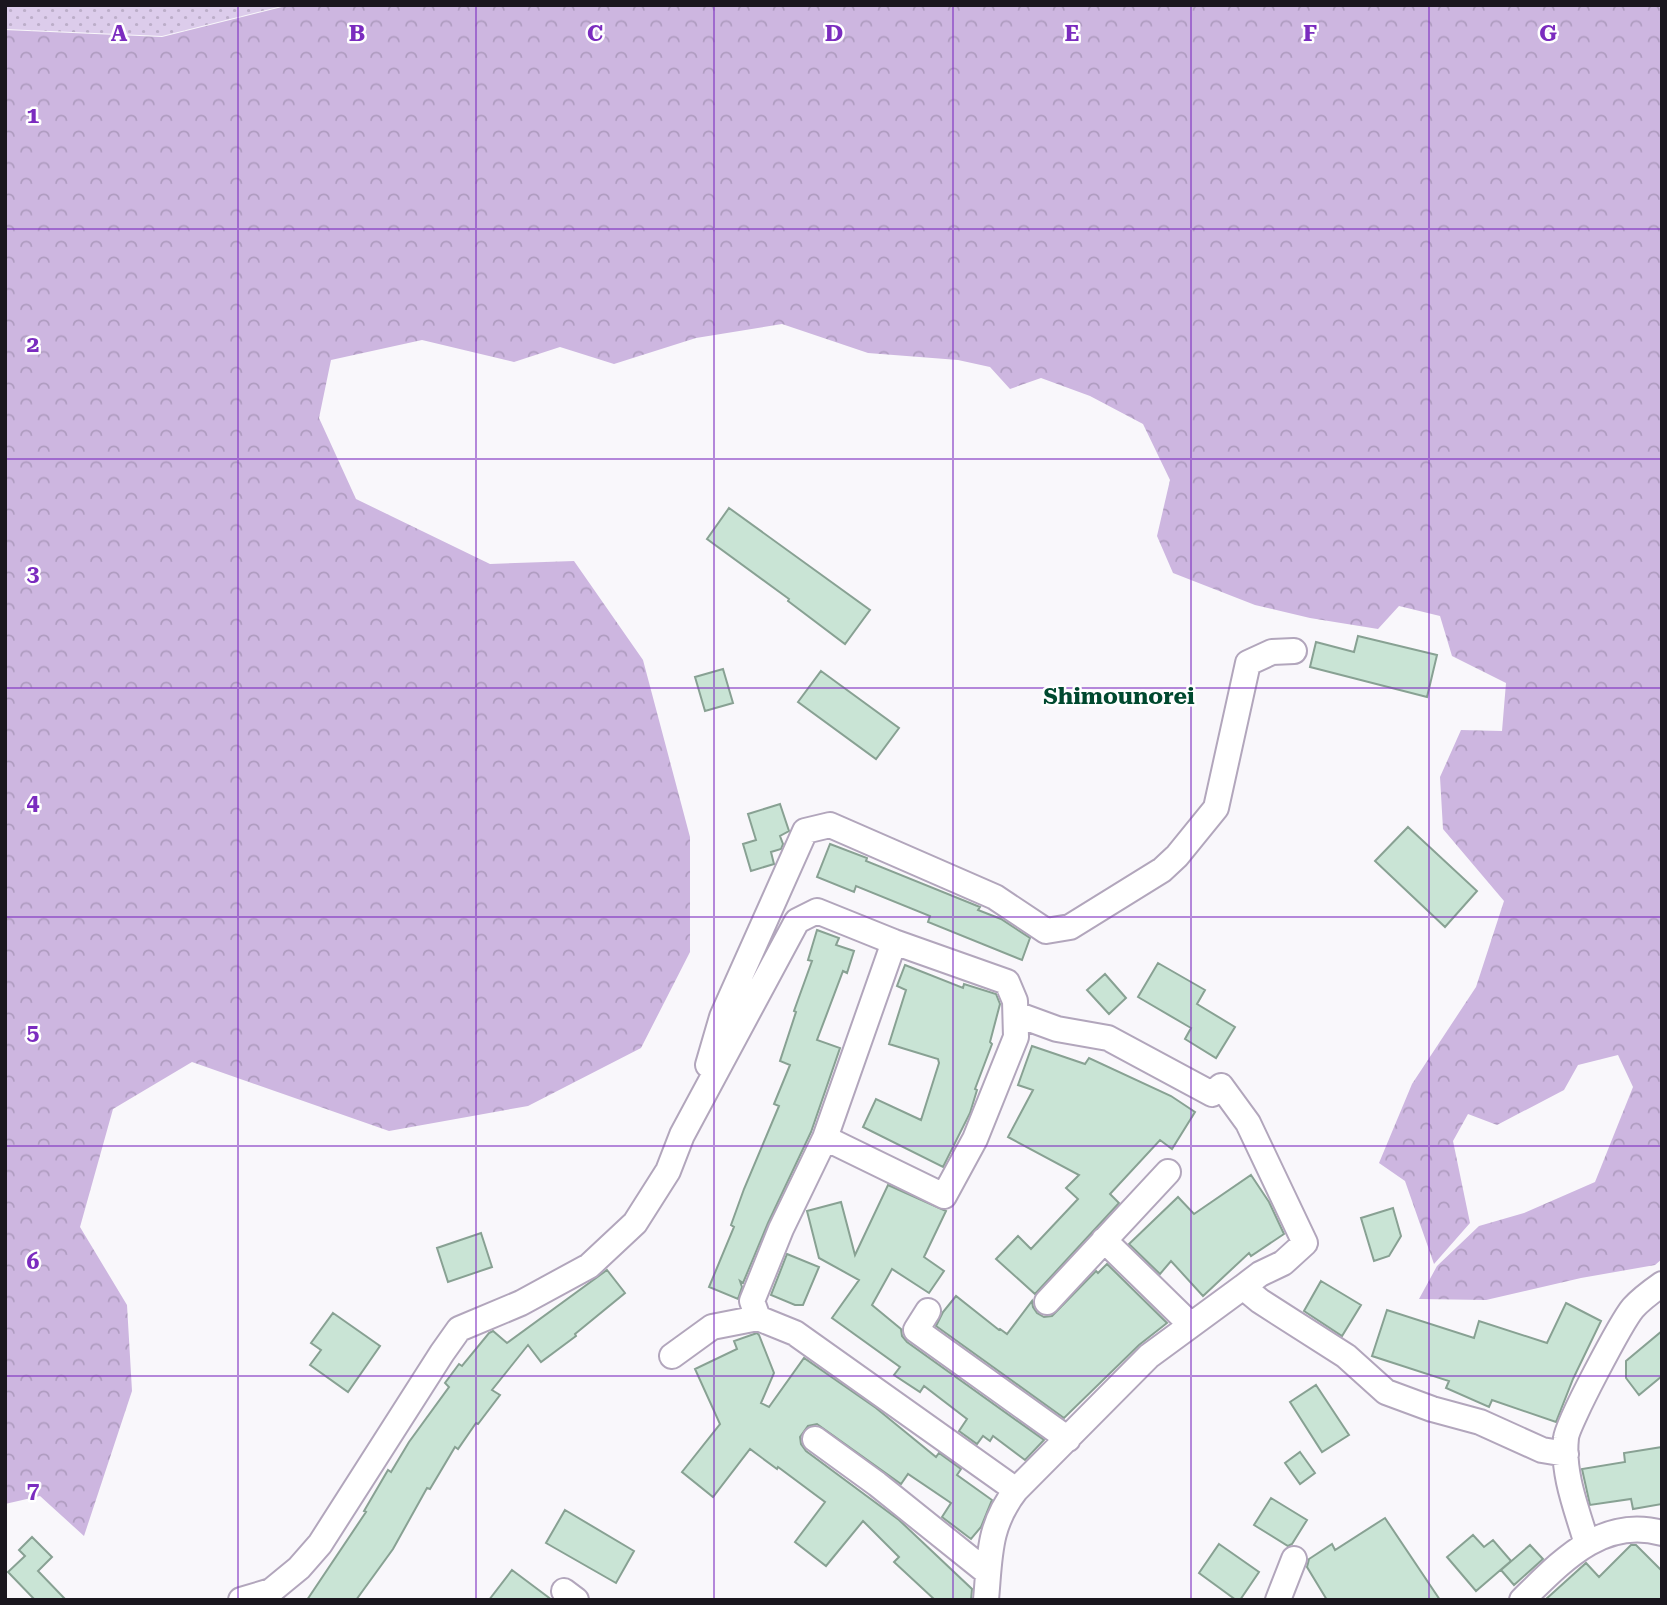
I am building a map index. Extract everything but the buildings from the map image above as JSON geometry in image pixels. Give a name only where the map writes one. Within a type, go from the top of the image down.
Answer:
[{"type":"street","points":[[241,1600],[271,1591],[299,1568],[320,1544],[459,1329],[521,1303],[589,1266],[635,1223],[668,1171],[707,1067],[722,1017],[805,831],[830,825],[995,897],[1046,931],[1070,926],[1162,870],[1188,843],[1216,808],[1248,663],[1272,652],[1294,651]]},
{"type":"street","points":[[682,1135],[797,921],[817,911],[1007,982],[1015,1001],[1016,1037],[975,1139],[944,1196],[825,1138]]},
{"type":"street","points":[[758,1318],[752,1301],[781,1229],[825,1138],[894,942]]},
{"type":"street","points":[[986,1600],[994,1528],[1002,1508],[1016,1490],[1149,1356],[1306,1243],[1248,1123],[1221,1086],[1212,1094],[1108,1038],[1057,1029],[1016,1014]]},
{"type":"street","points":[[1046,1302],[1168,1172]]},
{"type":"street","points":[[1104,1240],[1191,1325]]},
{"type":"street","points":[[1587,1544],[1572,1496],[1566,1435],[1631,1310],[1662,1284]]},
{"type":"street","points":[[1243,1287],[1260,1301],[1346,1356],[1387,1392],[1432,1409],[1480,1422],[1542,1450],[1566,1454]]},
{"type":"street","points":[[928,1311],[916,1330],[1068,1439]]},
{"type":"street","points":[[672,1356],[712,1327],[758,1318],[795,1333],[1016,1490]]},
{"type":"street","points":[[815,1439],[877,1484],[988,1573]]},
{"type":"street","points":[[1522,1600],[1562,1560],[1587,1544],[1627,1528],[1643,1528],[1662,1533]]},
{"type":"street","points":[[1278,1600],[1294,1559]]},
{"type":"shaded area","points":[[5,5],[286,5],[162,36],[5,29]]},
{"type":"green space","points":[[290,5],[1662,5],[1662,1259],[1655,1265],[1581,1278],[1486,1300],[1419,1299],[1437,1266],[1479,1226],[1524,1213],[1595,1182],[1633,1087],[1618,1055],[1578,1065],[1564,1090],[1497,1125],[1468,1114],[1453,1141],[1470,1223],[1434,1264],[1405,1181],[1379,1163],[1412,1084],[1476,987],[1504,901],[1443,829],[1440,777],[1461,730],[1502,731],[1506,683],[1452,656],[1440,616],[1399,606],[1378,629],[1310,618],[1255,605],[1173,573],[1157,536],[1170,480],[1143,424],[1090,396],[1041,378],[1010,389],[990,367],[958,360],[868,353],[782,324],[696,338],[614,364],[560,347],[514,362],[422,340],[331,360],[319,418],[356,499],[490,564],[574,561],[643,660],[690,837],[690,952],[641,1048],[528,1106],[389,1131],[192,1062],[113,1109],[80,1227],[127,1305],[132,1391],[84,1536],[40,1496],[5,1504],[5,30],[162,37]]},
{"type":"district","name":"Shimounorei","points":[[1119,696]]}]
